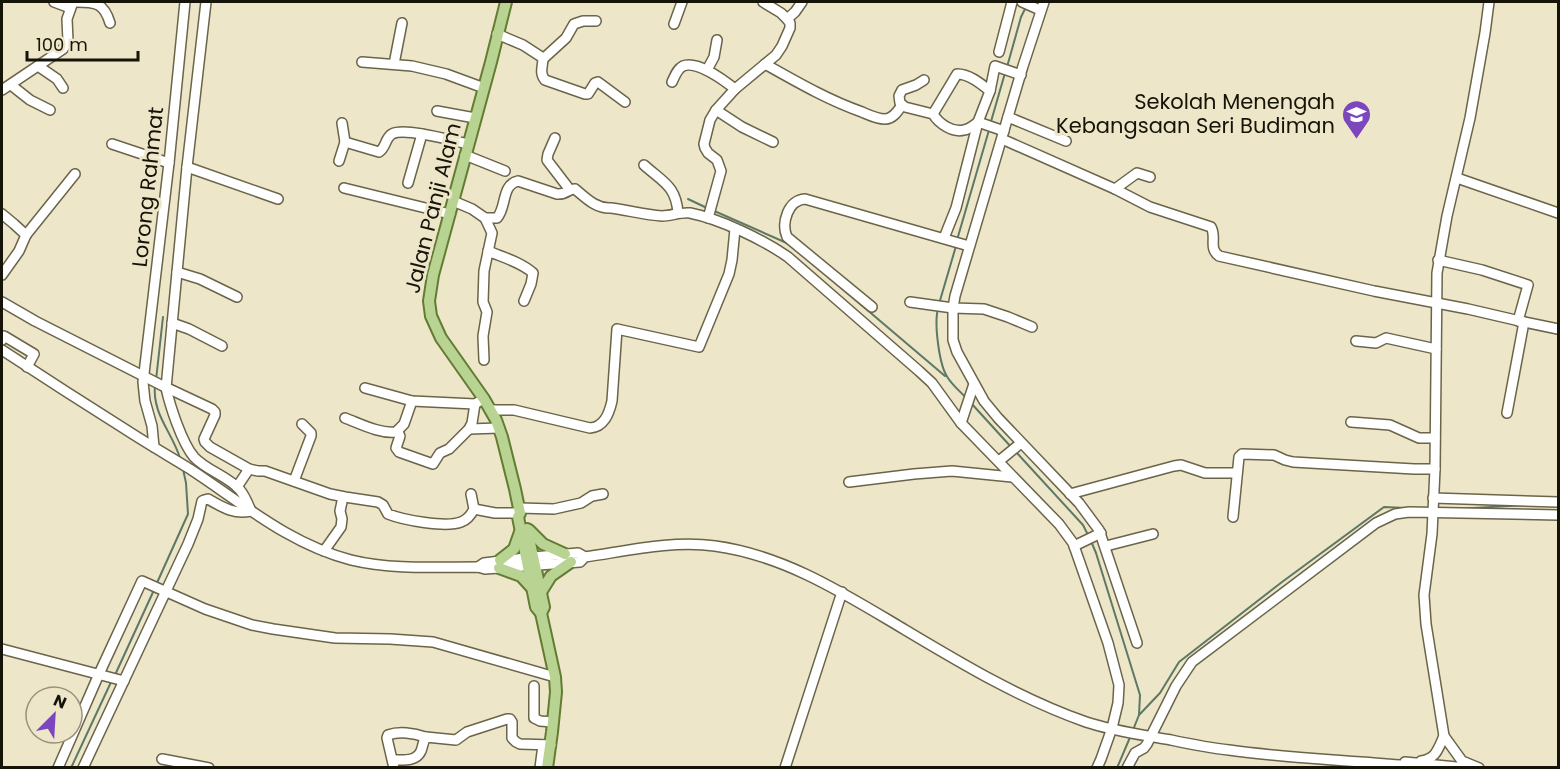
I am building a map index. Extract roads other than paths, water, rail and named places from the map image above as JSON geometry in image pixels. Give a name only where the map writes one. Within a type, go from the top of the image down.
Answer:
[{"type":"main road","name":"Jalan Panji Alam","points":[[506,2],[429,294],[430,309],[441,338],[479,402],[490,410],[499,428],[520,511],[525,518],[524,529],[536,589],[536,608],[542,613],[555,677],[556,692],[553,722],[547,745],[547,768]]},
{"type":"main road","points":[[524,529],[543,544],[568,558],[536,589],[521,576],[500,564],[514,549],[524,529]]},
{"type":"street","points":[[54,2],[94,3],[106,11],[110,23]]},
{"type":"street","name":"Lorong Rahmat","points":[[154,447],[143,386],[185,2]]},
{"type":"street","points":[[206,2],[164,387],[186,444],[196,459],[237,487],[251,511]]},
{"type":"street","points":[[674,24],[682,2]]},
{"type":"street","points":[[710,212],[721,168],[717,160],[706,152],[704,144],[710,120],[735,89],[776,55],[790,28],[790,23],[782,13],[763,2]]},
{"type":"street","points":[[787,18],[802,2]]},
{"type":"street","points":[[999,52],[1012,2]]},
{"type":"street","points":[[1022,2],[1040,6],[1018,74],[1008,117],[966,245],[949,308],[955,347],[974,385],[993,413],[1089,514],[1106,546],[1137,643]]},
{"type":"street","points":[[1448,767],[1426,624],[1424,595],[1432,534],[1435,469],[1436,286],[1438,260],[1470,118],[1489,2]]},
{"type":"street","points":[[2,90],[61,52],[67,45],[67,19],[73,4]]},
{"type":"street","points":[[596,21],[574,24],[566,38],[543,59],[542,76],[546,80],[585,94],[588,94],[598,82],[625,102]]},
{"type":"street","points":[[394,64],[402,23]]},
{"type":"street","points":[[497,34],[523,45],[543,59]]},
{"type":"street","points":[[707,70],[714,57],[717,40]]},
{"type":"street","points":[[362,62],[412,66],[446,74],[484,88]]},
{"type":"street","points":[[765,64],[845,106],[878,118],[886,119],[893,116],[902,105]]},
{"type":"street","points":[[672,82],[678,71],[685,65],[707,70],[735,89]]},
{"type":"street","points":[[38,66],[57,79],[63,88]]},
{"type":"street","points":[[947,239],[990,91],[995,66],[1018,74]]},
{"type":"street","points":[[933,114],[957,74],[969,77],[990,91]]},
{"type":"street","points":[[924,80],[902,90],[899,100],[902,105],[933,114],[937,121],[958,131],[981,123],[1150,207],[1211,227],[1214,233],[1212,248],[1219,256],[1558,329]]},
{"type":"street","points":[[11,85],[30,100],[50,110]]},
{"type":"street","points":[[716,110],[742,127],[773,142]]},
{"type":"street","points":[[437,111],[475,117]]},
{"type":"street","points":[[1008,117],[1066,141]]},
{"type":"street","points":[[339,161],[345,142],[342,123]]},
{"type":"street","points":[[345,142],[378,152],[383,149],[389,136],[398,132],[422,134],[467,149],[505,171]]},
{"type":"street","points":[[408,183],[422,134]]},
{"type":"street","points":[[555,138],[548,154],[548,160],[570,190]]},
{"type":"street","points":[[112,144],[169,163]]},
{"type":"street","points":[[644,165],[673,191],[677,200],[678,213]]},
{"type":"street","points":[[187,166],[278,199]]},
{"type":"street","points":[[1115,189],[1137,172],[1150,177]]},
{"type":"street","points":[[2,275],[19,251],[26,235],[75,174]]},
{"type":"street","points":[[1456,178],[1558,213]]},
{"type":"street","points":[[453,201],[472,209],[485,218],[494,219],[499,217],[506,192],[516,181],[556,194],[566,194],[575,189],[593,204],[603,208],[660,216],[710,212],[735,229],[809,265],[848,298],[927,378],[1012,477],[1077,544],[1119,685],[1117,730],[1097,768]]},
{"type":"street","points":[[344,188],[450,214]]},
{"type":"street","points":[[872,307],[848,298],[809,265],[785,233],[784,227],[789,212],[800,199],[966,245]]},
{"type":"street","points":[[2,214],[26,235]]},
{"type":"street","points":[[484,360],[483,336],[487,312],[483,302],[484,271],[492,233],[485,218]]},
{"type":"street","points":[[490,410],[514,410],[590,428],[596,428],[602,424],[612,401],[617,329],[699,347],[729,274],[735,229]]},
{"type":"street","points":[[488,251],[533,273],[524,301]]},
{"type":"street","points":[[1438,260],[1482,270],[1528,285],[1507,413]]},
{"type":"street","points":[[177,272],[200,279],[237,297]]},
{"type":"street","points":[[2,302],[35,321],[214,411],[215,416],[204,439],[206,444],[249,469],[266,471],[343,497],[378,502],[383,505],[388,514],[420,522],[457,524],[465,520],[474,509]]},
{"type":"street","points":[[910,302],[949,308],[984,309],[1032,327]]},
{"type":"street","points":[[172,323],[222,346]]},
{"type":"street","points":[[2,340],[4,336],[34,354],[27,367]]},
{"type":"street","points":[[1356,341],[1376,343],[1386,338],[1436,349]]},
{"type":"street","points":[[2,350],[299,541],[366,563],[485,569],[500,564],[568,558],[580,562],[585,557],[681,544],[714,546],[757,555],[807,573],[1003,687],[1089,723],[1228,750],[1403,765],[1467,768]]},
{"type":"street","points":[[962,420],[974,385]]},
{"type":"street","points":[[364,388],[412,401],[479,402],[469,429],[449,449],[440,453],[432,465],[399,452],[396,448],[400,436],[397,431]]},
{"type":"street","points":[[345,418],[370,428],[389,432],[397,431],[404,424],[412,401]]},
{"type":"street","points":[[1351,422],[1390,424],[1419,438],[1435,438]]},
{"type":"street","points":[[294,481],[311,436],[302,424]]},
{"type":"street","points":[[469,429],[499,428]]},
{"type":"street","points":[[986,474],[997,460],[1020,444]]},
{"type":"street","points":[[206,466],[213,449]]},
{"type":"street","points":[[1233,517],[1236,473],[1239,457],[1242,454],[1274,455],[1293,462],[1435,469]]},
{"type":"street","points":[[1070,494],[1181,465],[1204,473],[1236,473]]},
{"type":"street","points":[[237,487],[249,469]]},
{"type":"street","points":[[849,482],[936,472],[1012,477]]},
{"type":"street","points":[[471,494],[474,509]]},
{"type":"street","points":[[474,509],[495,513],[554,509],[581,503],[592,496],[603,494]]},
{"type":"street","points":[[324,551],[341,527],[340,511],[343,497]]},
{"type":"street","points":[[1433,498],[1558,502]]},
{"type":"street","points":[[83,768],[195,528],[200,506],[204,500],[208,499],[236,512],[251,511]]},
{"type":"street","points":[[1127,768],[1135,753],[1146,746],[1147,736],[1192,662],[1376,522],[1395,514],[1409,512],[1558,515]]},
{"type":"street","points":[[1077,544],[1099,534]]},
{"type":"street","points":[[1106,546],[1153,534]]},
{"type":"street","points":[[57,768],[142,581],[205,609],[252,625],[335,638],[434,642],[555,677]]},
{"type":"street","points":[[785,768],[842,592]]},
{"type":"street","points":[[2,649],[124,681]]},
{"type":"street","points":[[534,686],[534,718],[553,722]]},
{"type":"street","points":[[425,737],[421,751],[416,757],[393,764],[387,738],[391,733],[455,740],[467,732],[510,719],[512,738],[516,742],[547,745],[540,768]]},
{"type":"street","points":[[1403,765],[1432,758],[1444,739]]},
{"type":"street","points":[[1444,739],[1462,761],[1479,768]]},
{"type":"street","points":[[162,759],[209,768]]},
{"type":"waterway","points":[[1007,67],[1026,7]]},
{"type":"waterway","points":[[990,125],[1005,73]]},
{"type":"waterway","points":[[957,240],[989,130]]},
{"type":"waterway","points":[[688,199],[707,208]]},
{"type":"waterway","points":[[712,210],[789,244]]},
{"type":"waterway","points":[[939,304],[956,246]]},
{"type":"waterway","points":[[826,275],[945,376]]},
{"type":"waterway","points":[[938,309],[937,334],[942,364],[950,381],[967,399]]},
{"type":"waterway","points":[[156,380],[163,317]]},
{"type":"waterway","points":[[155,385],[159,414],[180,458]]},
{"type":"waterway","points":[[971,403],[1012,448]]},
{"type":"waterway","points":[[1016,452],[1083,525],[1088,535]]},
{"type":"waterway","points":[[156,585],[188,514],[183,469]]},
{"type":"waterway","points":[[1456,509],[1526,505]]},
{"type":"waterway","points":[[1139,715],[1160,693],[1179,662],[1282,582],[1384,507],[1406,508]]},
{"type":"waterway","points":[[1091,541],[1140,695],[1139,715],[1133,730]]},
{"type":"waterway","points":[[115,675],[154,590]]},
{"type":"waterway","points":[[71,768],[112,680]]},
{"type":"waterway","points":[[1117,768],[1131,735]]},
{"type":"place","name":"Sekolah Menengah Kebangsaan Seri Budiman","points":[[1356,140]]}]
